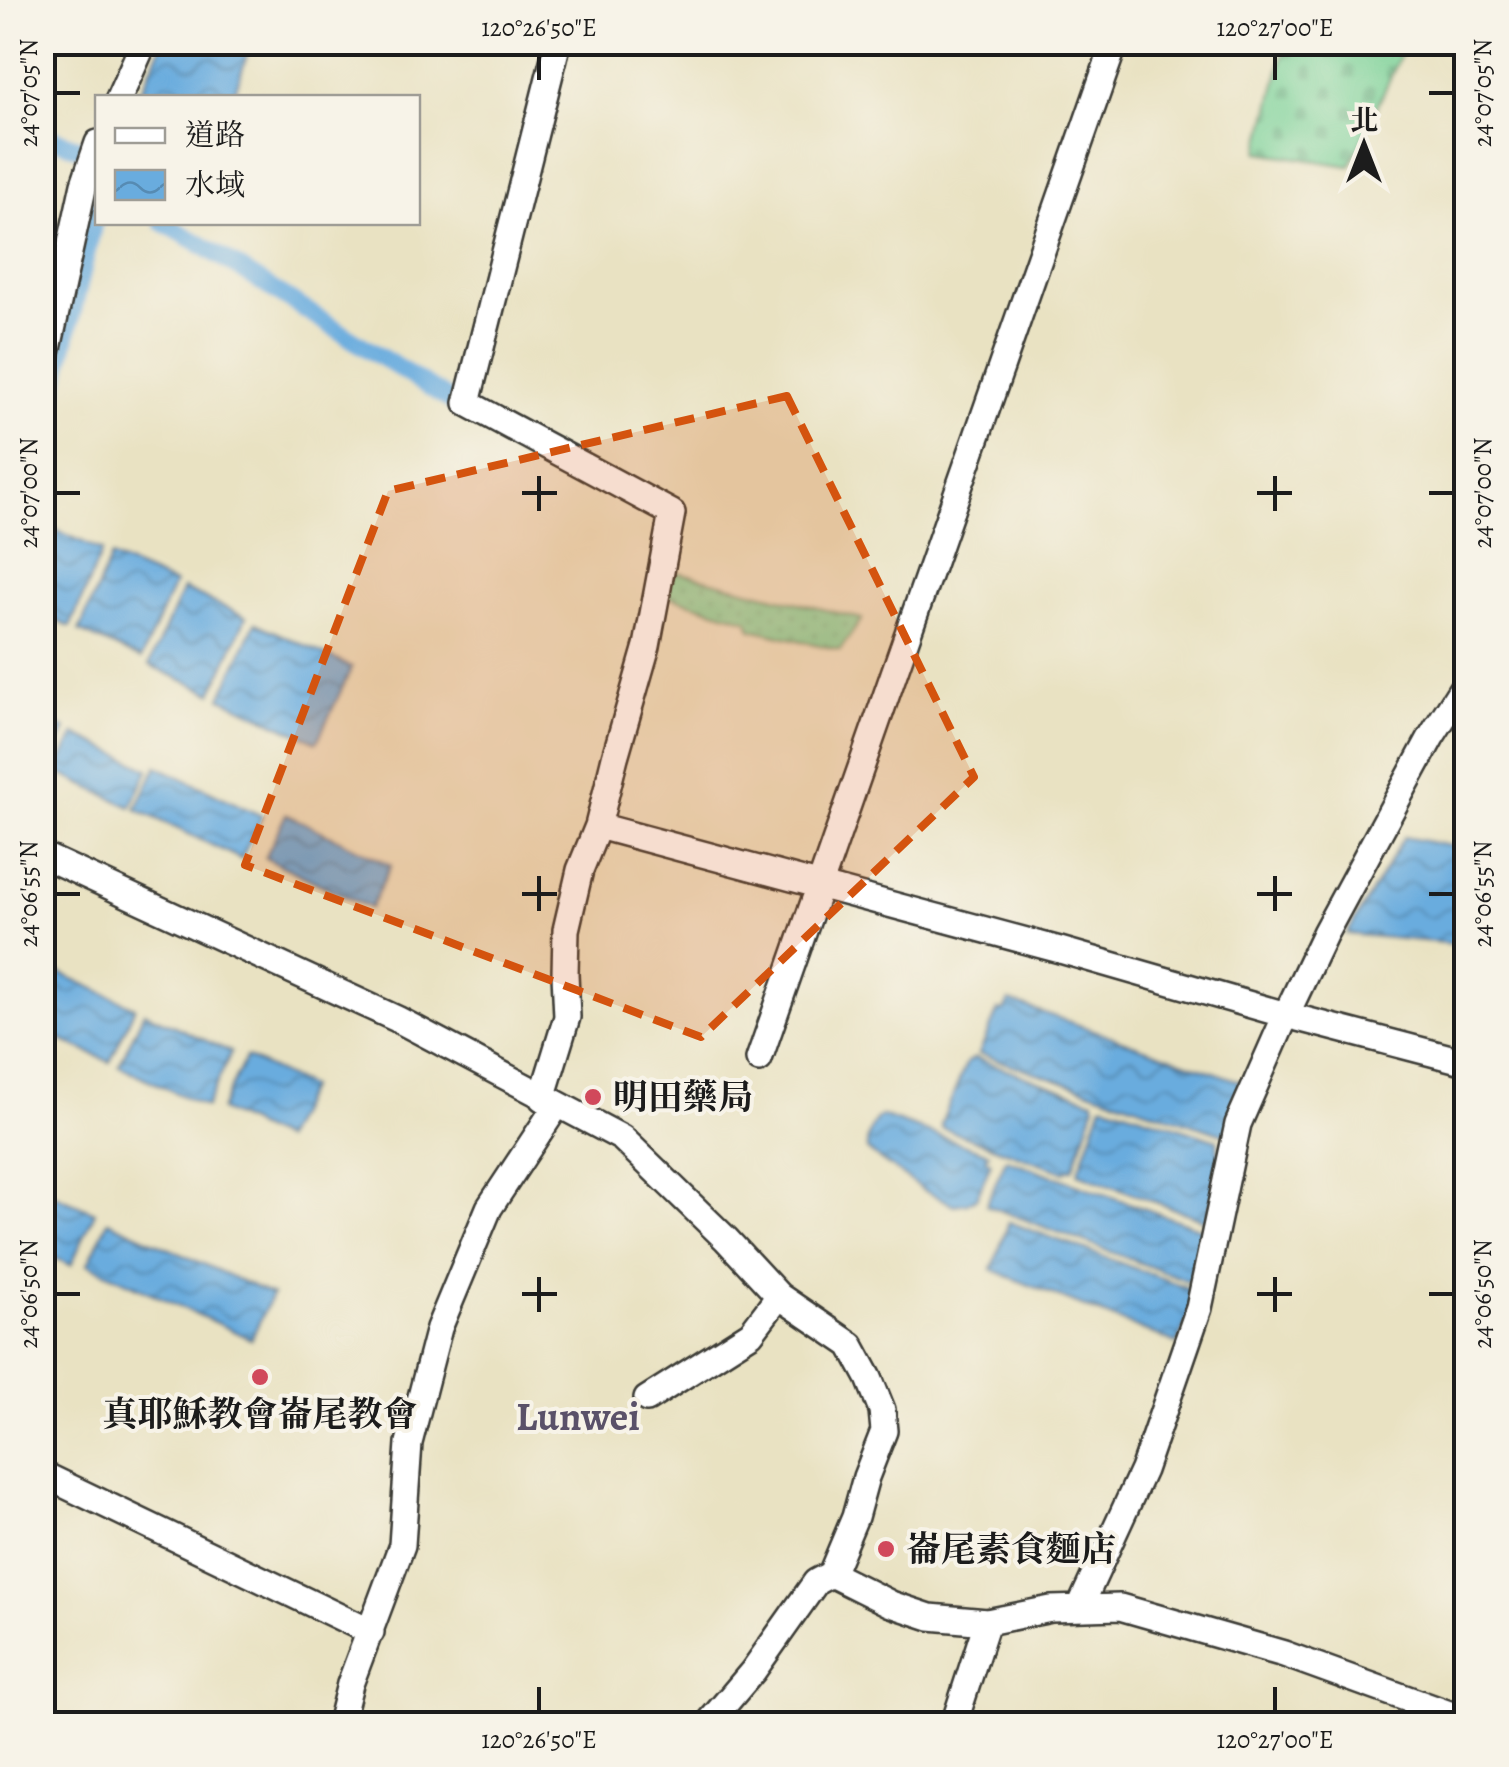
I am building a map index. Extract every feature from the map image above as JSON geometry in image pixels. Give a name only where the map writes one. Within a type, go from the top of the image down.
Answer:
[{"type":"street","points":[[120,95],[144,42]]},
{"type":"street","points":[[340,1724],[350,1684],[402,1545],[409,1444],[439,1328],[489,1208],[549,1101],[568,1016],[566,930],[580,870],[598,826],[614,757],[648,646],[672,512],[467,403],[558,42]]},
{"type":"street","points":[[758,1059],[1115,42]]},
{"type":"street","points":[[42,376],[84,184],[95,153]]},
{"type":"street","points":[[1080,1607],[1144,1470],[1199,1308],[1238,1124],[1286,1014],[1378,830],[1466,682]]},
{"type":"street","points":[[598,826],[1466,1062]]},
{"type":"street","points":[[42,855],[396,1020],[622,1138],[779,1296],[852,1345],[882,1410],[884,1431],[855,1517],[831,1574],[816,1582],[753,1671],[708,1724]]},
{"type":"street","points":[[647,1399],[752,1333],[779,1296]]},
{"type":"street","points":[[42,1474],[370,1632]]},
{"type":"street","points":[[831,1574],[891,1604],[930,1617],[987,1622],[1051,1610],[1120,1606],[1284,1654],[1466,1720]]},
{"type":"street","points":[[954,1724],[987,1622]]},
{"type":"highlighted area","points":[[787,396],[974,777],[701,1037],[245,865],[388,491]]},
{"type":"green space","points":[[1286,43],[1406,43],[1350,166],[1259,152]]},
{"type":"green space","points":[[662,568],[862,619],[840,650],[751,629],[748,620],[657,593]]},
{"type":"water","points":[[163,43],[251,43],[234,95],[156,95],[141,91]]},
{"type":"water","points":[[43,524],[102,551],[70,627],[43,615]]},
{"type":"water","points":[[111,557],[174,584],[141,659],[79,631]]},
{"type":"water","points":[[183,589],[246,617],[212,693],[149,665]]},
{"type":"water","points":[[255,623],[352,667],[317,742],[221,698]]},
{"type":"water","points":[[43,718],[66,729],[48,770],[43,768]]},
{"type":"water","points":[[75,734],[149,769],[131,807],[56,772]]},
{"type":"water","points":[[157,766],[262,816],[241,859],[136,809]]},
{"type":"water","points":[[286,814],[391,865],[370,908],[265,858]]},
{"type":"water","points":[[1404,837],[1466,849],[1466,945],[1347,934]]},
{"type":"water","points":[[58,972],[135,1007],[110,1062],[43,1032],[43,1007]]},
{"type":"water","points":[[1009,1001],[1245,1083],[1236,1138],[979,1054],[998,1010],[1004,1011]]},
{"type":"water","points":[[144,1012],[231,1052],[206,1107],[119,1066]]},
{"type":"water","points":[[246,1057],[309,1087],[283,1140],[220,1110]]},
{"type":"water","points":[[975,1058],[1093,1100],[1095,1105],[1073,1169],[1065,1172],[942,1128],[967,1062]]},
{"type":"water","points":[[1102,1104],[1217,1140],[1218,1152],[1224,1155],[1207,1221],[1078,1173]]},
{"type":"water","points":[[881,1116],[989,1153],[986,1159],[991,1162],[977,1197],[954,1205],[923,1190],[867,1150],[870,1132]]},
{"type":"water","points":[[1006,1159],[1210,1232],[1196,1284],[986,1205]]},
{"type":"water","points":[[43,1190],[95,1212],[71,1265],[43,1253]]},
{"type":"water","points":[[108,1221],[272,1295],[251,1339],[88,1264]]},
{"type":"water","points":[[1009,1222],[1199,1292],[1177,1344],[992,1270]]},
{"type":"waterway","points":[[42,134],[94,154]]},
{"type":"waterway","points":[[42,457],[95,218]]},
{"type":"waterway","points":[[167,225],[472,414]]},
{"type":"place","name":"明田藥局","points":[[593,1097]]},
{"type":"place","name":"真耶穌教會崙尾教會","points":[[260,1377]]},
{"type":"place","name":"崙尾素食麵店","points":[[886,1549]]},
{"type":"district","name":"Lunwei","points":[[578,1416]]}]
